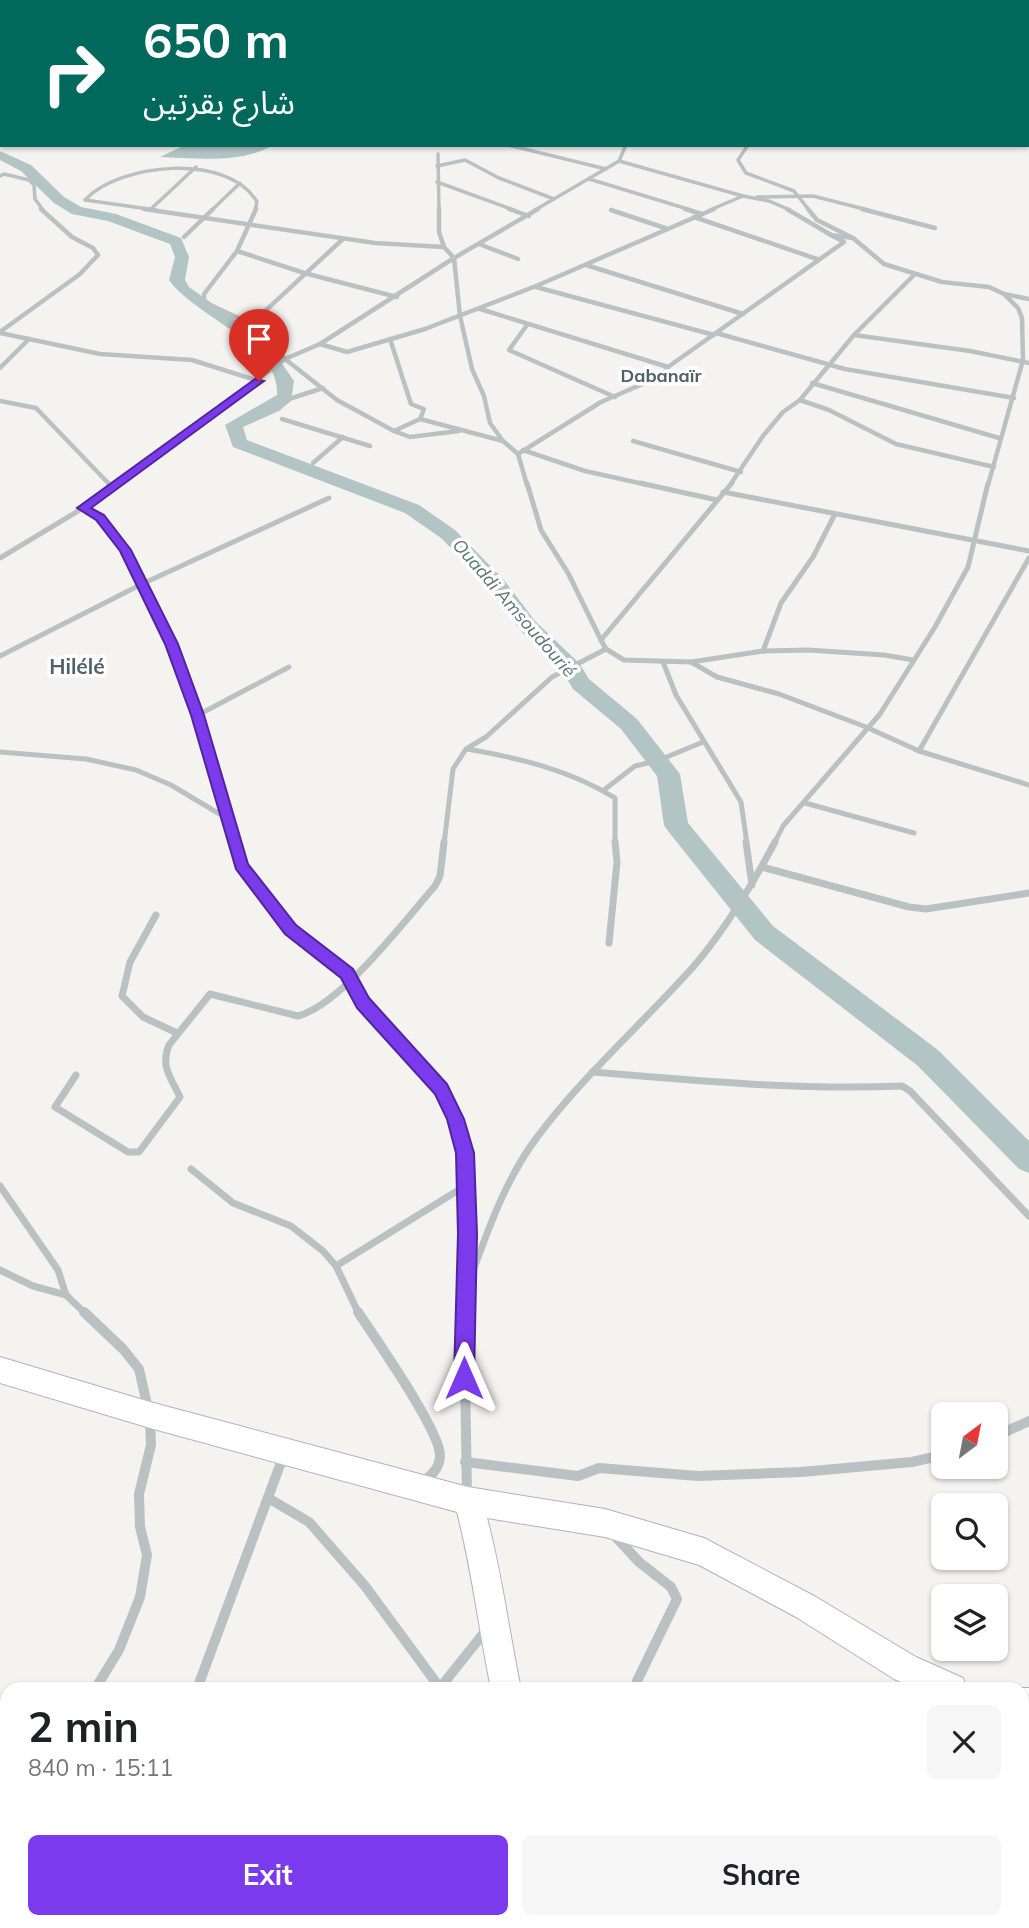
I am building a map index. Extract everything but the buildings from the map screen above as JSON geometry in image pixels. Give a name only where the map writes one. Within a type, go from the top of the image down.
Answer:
[{"type":"street","points":[[516,147],[606,169]]},
{"type":"street","points":[[0,558],[83,508],[259,381],[285,359],[320,344],[454,258],[619,161],[625,147]]},
{"type":"street","points":[[747,147],[737,160],[746,173],[794,191],[817,220],[853,237],[884,264],[942,282],[989,287],[1004,294],[1029,299]]},
{"type":"street","points":[[438,154],[439,232],[444,247],[454,258],[460,316],[472,369],[484,396],[490,423],[503,441]]},
{"type":"street","points":[[437,166],[465,160],[499,178],[554,199]]},
{"type":"street","points":[[619,161],[743,196],[797,195],[849,204],[935,228]]},
{"type":"street","points":[[444,247],[343,239],[247,224],[205,218],[85,198],[109,182],[170,167],[196,167],[240,183],[257,199],[258,205],[247,224],[237,251],[202,298],[204,302],[251,324],[285,359],[352,410],[394,431],[410,437],[464,431]]},
{"type":"street","points":[[152,208],[196,167]]},
{"type":"street","points":[[0,176],[4,174],[29,180],[34,185],[35,199],[40,208],[72,237],[93,248],[98,255],[80,274],[0,332]]},
{"type":"street","points":[[589,179],[703,214]]},
{"type":"street","points":[[437,182],[529,216]]},
{"type":"street","points":[[184,237],[240,183]]},
{"type":"street","points":[[320,344],[347,352],[460,316],[586,265],[743,196]]},
{"type":"street","points":[[521,452],[594,407],[661,376],[668,368],[844,242],[800,219],[792,209],[757,197]]},
{"type":"street","points":[[611,210],[665,228]]},
{"type":"street","points":[[694,217],[817,259]]},
{"type":"street","points":[[831,235],[853,237]]},
{"type":"street","points":[[251,324],[343,239]]},
{"type":"street","points":[[479,244],[519,260]]},
{"type":"street","points":[[237,251],[304,273],[397,297]]},
{"type":"street","points":[[586,265],[743,314]]},
{"type":"street","points":[[601,640],[741,472],[763,436],[783,412],[800,400],[827,364],[914,275]]},
{"type":"street","points":[[536,286],[827,364],[1014,398]]},
{"type":"street","points":[[464,1295],[501,1196],[537,1137],[592,1072],[694,965],[752,885],[783,826],[880,714],[968,567],[999,438],[1026,361],[1022,318],[1018,308],[1004,294]]},
{"type":"street","points":[[480,309],[668,368]]},
{"type":"street","points":[[527,325],[509,350],[615,397]]},
{"type":"street","points":[[0,332],[100,354],[192,360],[259,381]]},
{"type":"street","points":[[854,335],[1026,361]]},
{"type":"street","points":[[0,368],[29,338]]},
{"type":"street","points":[[390,339],[411,404],[424,409],[420,419]]},
{"type":"street","points":[[812,383],[999,438]]},
{"type":"street","points":[[286,400],[323,388]]},
{"type":"street","points":[[800,400],[829,410],[896,444],[994,467]]},
{"type":"street","points":[[0,401],[36,408],[112,487]]},
{"type":"street","points":[[282,419],[370,446]]},
{"type":"street","points":[[394,431],[420,419],[503,441],[521,452],[585,471],[717,499]]},
{"type":"street","points":[[313,463],[343,438]]},
{"type":"street","points":[[633,441],[741,472]]},
{"type":"street","points":[[521,452],[541,530],[568,573],[606,649],[624,660],[691,662],[763,651],[846,652],[913,660]]},
{"type":"street","points":[[723,492],[1029,551]]},
{"type":"street","points":[[0,656],[142,583],[329,498]]},
{"type":"street","points":[[83,508],[100,518],[125,550],[180,663],[198,715],[241,866],[291,929],[347,974],[349,982],[363,1003],[441,1089],[455,1119],[465,1153],[465,1462],[468,1501],[485,1565],[492,1623],[505,1682]]},
{"type":"street","points":[[763,651],[781,603],[813,557],[835,514]]},
{"type":"street","points":[[0,546],[11,551]]},
{"type":"street","points":[[919,751],[1029,558]]},
{"type":"street","points":[[76,1075],[55,1107],[134,1154],[139,1152],[180,1097],[164,1062],[164,1055],[177,1033],[210,994],[298,1016],[309,1013],[349,982],[428,895],[440,876],[453,769],[466,749],[486,737],[552,677],[606,649]]},
{"type":"street","points":[[663,662],[676,695],[741,802],[752,885]]},
{"type":"street","points":[[691,662],[717,677],[779,694],[866,727],[919,751],[1029,785]]},
{"type":"street","points":[[198,715],[289,667]]},
{"type":"street","points":[[604,790],[635,766],[657,761],[704,742]]},
{"type":"street","points":[[466,749],[500,754],[604,790],[615,798],[614,849],[617,862],[609,943]]},
{"type":"street","points":[[0,752],[43,754],[135,770],[167,783],[228,818]]},
{"type":"street","points":[[805,803],[914,833]]},
{"type":"street","points":[[762,867],[909,907],[926,909],[1029,893]]},
{"type":"street","points":[[156,915],[130,962],[122,996],[143,1017],[177,1033]]},
{"type":"street","points":[[592,1072],[773,1087],[831,1089],[902,1086],[910,1091],[1029,1216]]},
{"type":"street","points":[[191,1169],[233,1203],[291,1226],[323,1251],[335,1266],[354,1306],[409,1392],[436,1442],[440,1456],[435,1473],[416,1486]]},
{"type":"street","points":[[0,1186],[58,1270],[66,1296]]},
{"type":"street","points":[[335,1266],[465,1186]]},
{"type":"street","points":[[0,1270],[33,1286],[66,1296],[122,1349],[139,1369],[150,1415],[150,1445],[139,1494],[140,1527],[147,1555],[140,1597],[118,1650],[99,1682]]},
{"type":"street","points":[[0,1370],[150,1415],[468,1501],[605,1523],[704,1552],[806,1607],[905,1668],[936,1682]]},
{"type":"street","points":[[1008,1431],[1029,1421]]},
{"type":"street","points":[[200,1682],[286,1450]]},
{"type":"street","points":[[465,1462],[578,1476],[599,1468],[698,1476],[801,1472],[912,1462],[931,1458]]},
{"type":"street","points":[[268,1498],[309,1522],[365,1586],[435,1682]]},
{"type":"street","points":[[605,1523],[639,1562],[675,1592],[677,1599],[637,1681]]},
{"type":"street","points":[[446,1682],[492,1623]]},
{"type":"shaded area","points":[[181,147],[269,147],[233,157],[160,157]]},
{"type":"waterway","name":"Ouaddi Amsoudourié","points":[[0,155],[26,168],[59,200],[77,211],[111,217],[176,241],[182,257],[177,280],[184,290],[262,346],[286,381],[285,397],[273,407],[234,425],[239,443],[412,509],[448,534],[497,584],[528,626],[571,668],[581,684],[629,724],[668,774],[676,825],[764,933],[928,1058],[1029,1160]]},
{"type":"district","name":"Dabanaïr","points":[[661,376]]},
{"type":"district","name":"Hilélé","points":[[77,667]]},
{"type":"route","points":[[259,381],[174,445],[83,508],[100,518],[125,550],[172,644],[198,715],[241,866],[274,911],[291,929],[347,974],[349,982],[363,1003],[441,1089],[455,1119],[465,1153],[467,1234],[464,1378]]}]
